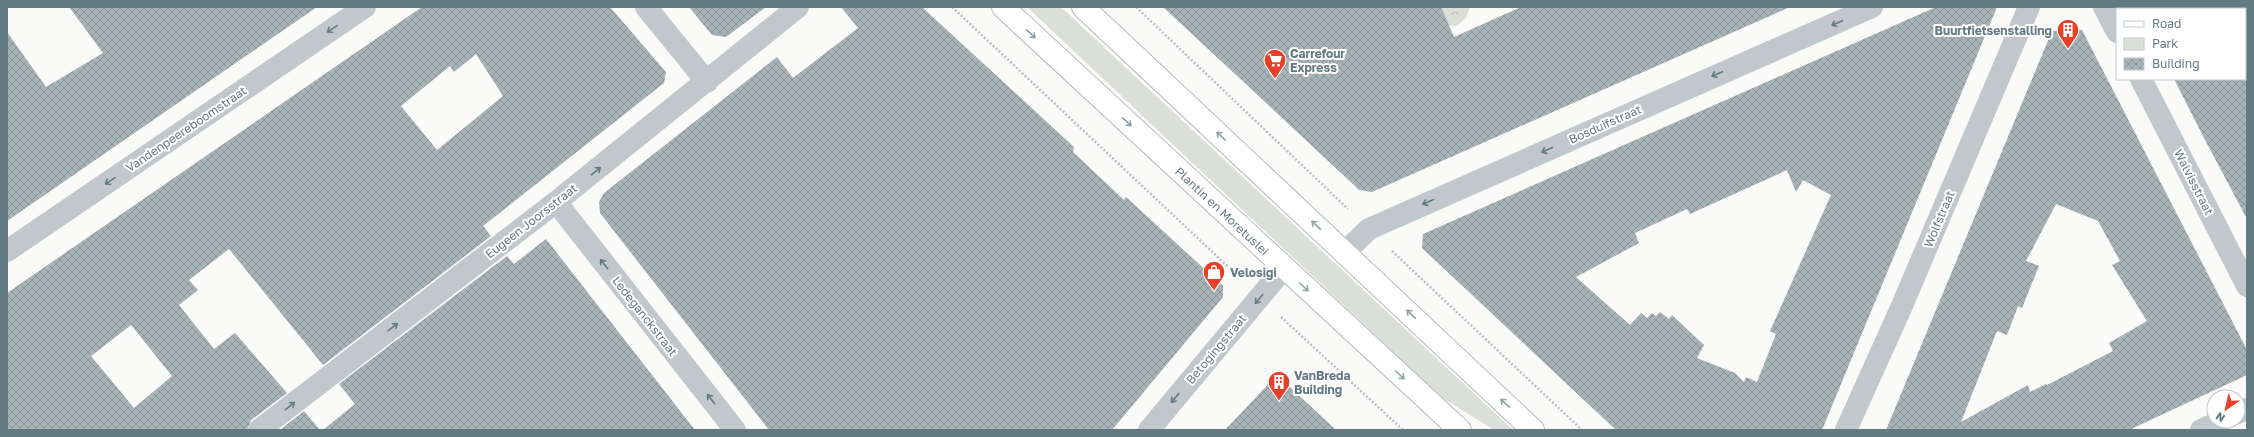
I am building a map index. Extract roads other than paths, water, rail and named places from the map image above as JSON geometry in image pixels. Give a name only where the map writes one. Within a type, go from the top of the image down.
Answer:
[{"type":"main road","name":"Plantin en Moretuslei","points":[[1003,7],[1460,430]]},
{"type":"main road","points":[[1083,7],[1534,430]]},
{"type":"street","name":"Vandenpeereboomstraat","points":[[7,251],[365,7]]},
{"type":"street","points":[[646,7],[707,82]]},
{"type":"street","name":"Eugeen Joorsstraat","points":[[259,430],[556,202],[707,82],[798,7]]},
{"type":"street","name":"Bosduifstraat","points":[[1345,252],[1369,229],[1872,7]]},
{"type":"street","name":"Wolfstraat","points":[[1846,430],[1901,308],[2029,7]]},
{"type":"street","points":[[2104,7],[2116,30]]},
{"type":"street","name":"Walvisstraat","points":[[2142,80],[2247,286]]},
{"type":"street","name":"Ledeganckstraat","points":[[556,202],[735,430]]},
{"type":"street","name":"Betogingstraat","points":[[1149,430],[1284,268]]},
{"type":"place","name":"Buurtfietsenstalling","points":[[2068,50]]},
{"type":"place","name":"Carrefour Express","points":[[1275,80]]},
{"type":"place","name":"Velosigi","points":[[1214,292]]},
{"type":"place","name":"VanBreda Building","points":[[1279,402]]}]
